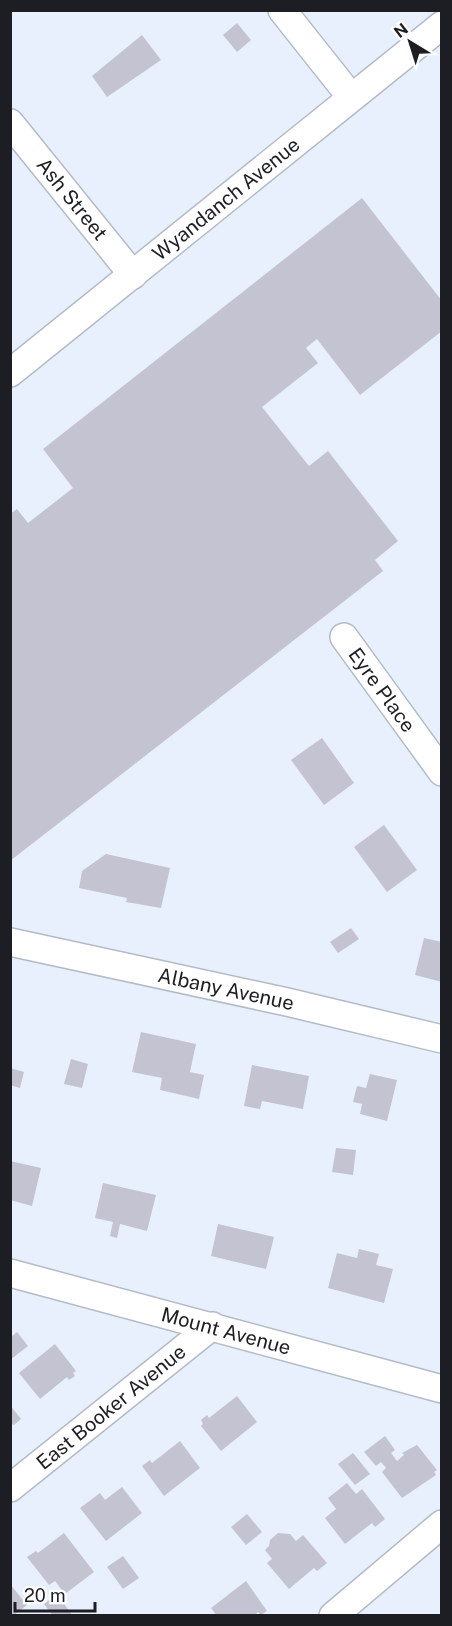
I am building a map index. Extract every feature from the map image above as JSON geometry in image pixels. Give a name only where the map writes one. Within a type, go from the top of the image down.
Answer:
[{"type":"street","points":[[282,10],[351,97]]},
{"type":"street","name":"Wyandanch Avenue","points":[[10,373],[441,25]]},
{"type":"street","name":"Ash Street","points":[[10,123],[133,275]]},
{"type":"street","name":"Eyre Place","points":[[344,638],[441,772]]},
{"type":"street","name":"Albany Avenue","points":[[10,942],[287,1002],[441,1039]]},
{"type":"street","name":"Mount Avenue","points":[[10,1273],[441,1389]]},
{"type":"street","name":"East Booker Avenue","points":[[10,1488],[212,1326]]},
{"type":"street","points":[[333,1616],[441,1524]]},
{"type":"building","points":[[237,23],[251,40],[237,52],[223,35]]},
{"type":"building","points":[[142,35],[161,60],[107,97],[92,76]]},
{"type":"building","points":[[362,198],[442,301],[442,331],[360,395],[317,339],[306,348],[318,363],[262,407],[309,466],[328,451],[398,541],[375,560],[383,571],[10,861],[10,514],[17,509],[28,523],[73,488],[43,449]]},
{"type":"building","points":[[322,738],[354,783],[324,805],[291,760]]},
{"type":"building","points":[[384,825],[417,870],[387,892],[354,847]]},
{"type":"building","points":[[106,854],[170,868],[161,908],[126,902],[127,898],[79,888],[82,871]]},
{"type":"building","points":[[351,928],[359,939],[338,953],[330,942]]},
{"type":"building","points":[[424,938],[442,942],[442,982],[415,975]]},
{"type":"building","points":[[141,1032],[196,1044],[190,1072],[204,1075],[199,1099],[160,1090],[162,1078],[132,1072]]},
{"type":"building","points":[[71,1059],[88,1064],[82,1088],[64,1084]]},
{"type":"building","points":[[252,1065],[309,1076],[303,1109],[262,1101],[260,1109],[244,1106]]},
{"type":"building","points":[[10,1068],[24,1072],[20,1088],[10,1085]]},
{"type":"building","points":[[370,1074],[397,1080],[387,1121],[360,1114],[362,1104],[353,1102],[357,1086],[366,1088]]},
{"type":"building","points":[[336,1148],[356,1150],[353,1175],[332,1172]]},
{"type":"building","points":[[10,1161],[41,1168],[32,1206],[10,1200]]},
{"type":"building","points":[[103,1183],[156,1195],[147,1231],[120,1224],[117,1238],[110,1236],[113,1222],[95,1218]]},
{"type":"building","points":[[218,1224],[274,1237],[266,1269],[211,1256]]},
{"type":"building","points":[[359,1249],[379,1254],[376,1265],[393,1269],[384,1303],[328,1288],[337,1253],[357,1258]]},
{"type":"building","points":[[17,1332],[28,1346],[10,1360],[10,1338]]},
{"type":"building","points":[[55,1344],[76,1371],[73,1373],[75,1376],[69,1380],[67,1377],[40,1399],[19,1373]]},
{"type":"building","points":[[237,1396],[257,1422],[221,1451],[201,1426],[203,1424],[201,1420],[207,1415],[209,1418]]},
{"type":"building","points":[[10,1405],[21,1419],[14,1425],[10,1423]]},
{"type":"building","points":[[385,1436],[395,1450],[391,1453],[397,1461],[404,1455],[402,1453],[417,1445],[437,1470],[434,1472],[436,1475],[402,1498],[382,1472],[386,1468],[381,1462],[376,1466],[364,1452]]},
{"type":"building","points":[[180,1441],[200,1468],[164,1496],[142,1466],[150,1460],[152,1463]]},
{"type":"building","points":[[353,1453],[370,1474],[355,1485],[338,1464]]},
{"type":"building","points":[[347,1483],[356,1494],[362,1489],[385,1519],[375,1527],[372,1523],[345,1544],[325,1518],[336,1509],[328,1498]]},
{"type":"building","points":[[122,1487],[142,1513],[106,1541],[80,1508],[100,1493],[105,1500]]},
{"type":"building","points":[[247,1514],[262,1532],[246,1545],[231,1527]]},
{"type":"building","points":[[64,1533],[94,1572],[65,1594],[55,1581],[49,1585],[27,1557],[36,1551],[38,1553]]},
{"type":"building","points":[[278,1533],[290,1534],[296,1541],[303,1535],[327,1563],[317,1571],[314,1568],[289,1589],[267,1563],[272,1559],[265,1550],[270,1540]]},
{"type":"building","points":[[123,1556],[139,1578],[123,1589],[107,1567]]},
{"type":"building","points":[[246,1581],[267,1611],[261,1615],[258,1612],[254,1616],[217,1616],[211,1608]]},
{"type":"building","points":[[10,1584],[27,1605],[13,1616],[10,1616]]},
{"type":"building","points":[[57,1594],[73,1616],[53,1616],[44,1604]]}]
